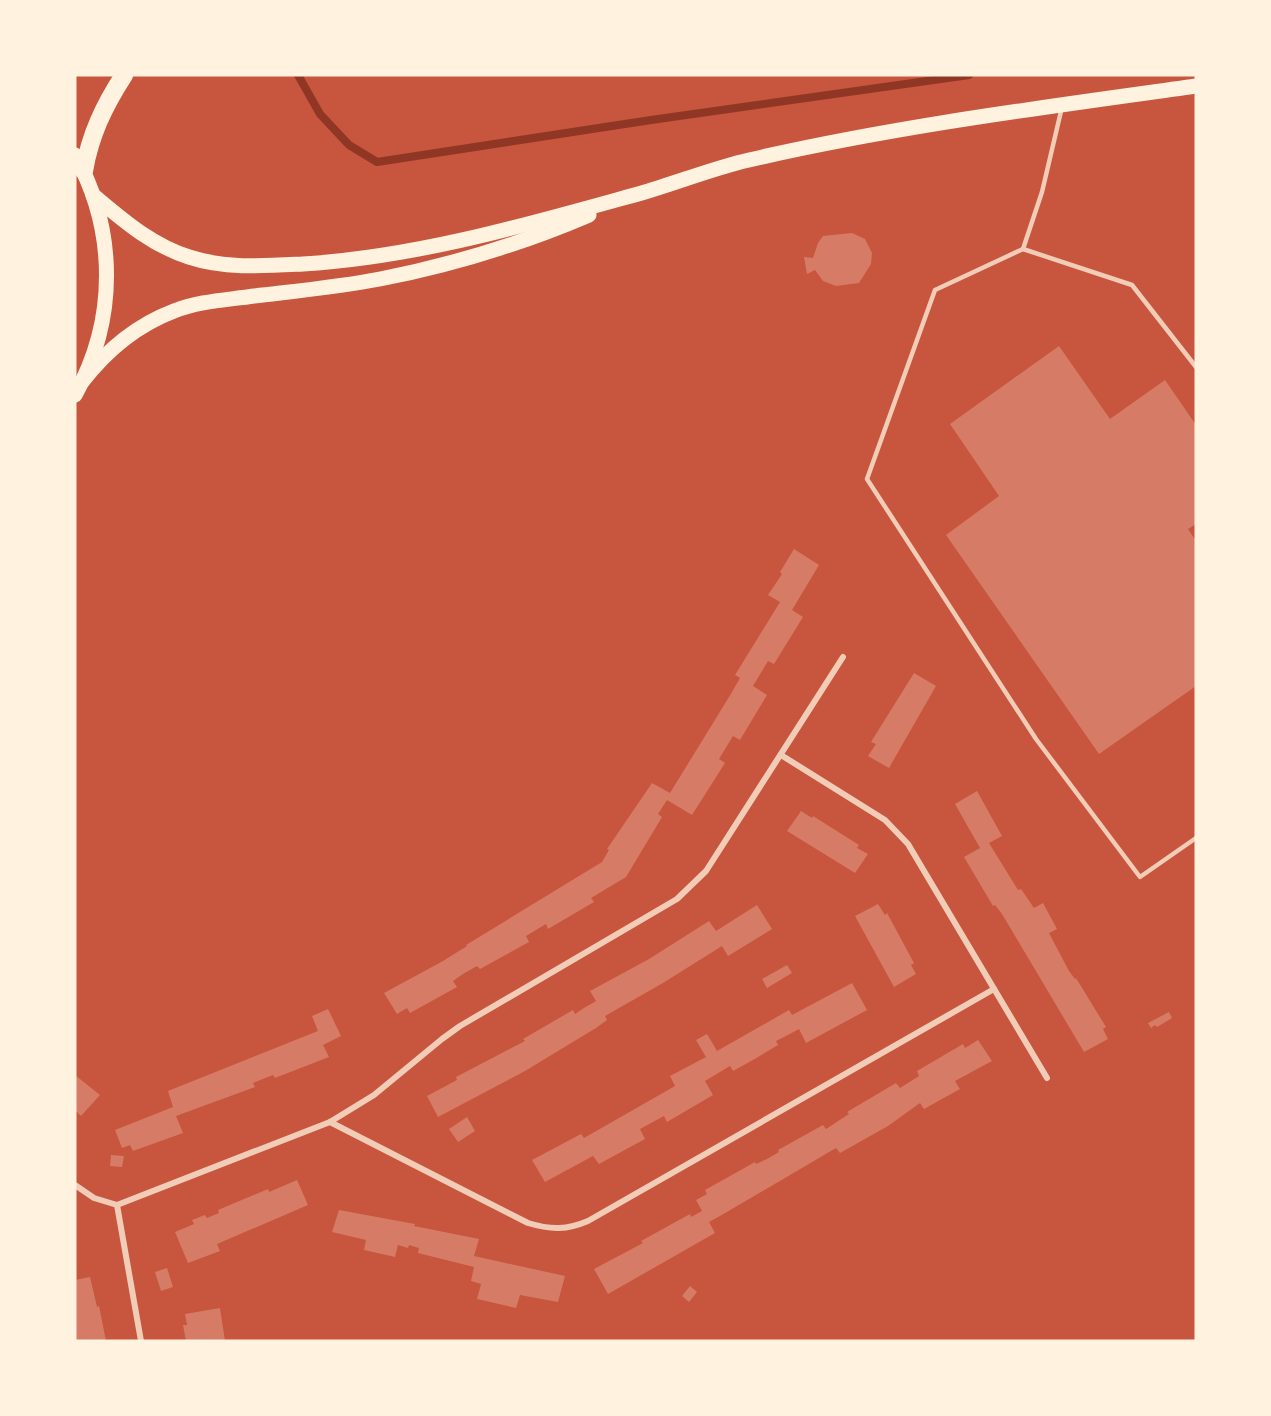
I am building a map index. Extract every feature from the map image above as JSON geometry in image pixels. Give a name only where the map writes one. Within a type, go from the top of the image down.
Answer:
[{"type":"highway","points":[[79,163],[87,150],[98,121],[124,75]]},
{"type":"main road","points":[[93,195],[145,236],[174,252],[207,262],[258,266],[358,259],[523,225],[748,160],[836,142],[1062,105],[1196,86]]},
{"type":"main road","points":[[79,163],[93,195],[105,246],[107,290],[100,333],[79,389]]},
{"type":"main road","points":[[79,389],[105,356],[132,333],[181,308],[204,302],[371,280],[479,256],[516,245],[647,191]]},
{"type":"street","points":[[75,1185],[94,1198],[117,1205],[330,1122],[374,1095],[460,1026],[677,899],[706,871],[843,657]]},
{"type":"street","points":[[781,755],[871,811],[895,830],[921,864],[1047,1078]]},
{"type":"street","points":[[330,1122],[528,1223],[544,1228],[571,1228],[599,1215],[994,989]]},
{"type":"street","points":[[117,1205],[141,1341]]},
{"type":"lane","points":[[1023,249],[1041,192],[1062,105]]},
{"type":"lane","points":[[1196,367],[1132,285],[1023,249],[935,290],[867,479],[1036,739],[1140,876],[1196,838]]},
{"type":"building","points":[[852,233],[865,239],[872,253],[871,264],[859,283],[836,286],[823,281],[815,270],[807,274],[804,257],[813,258],[823,236]]},
{"type":"building","points":[[1059,346],[1110,419],[1165,380],[1196,425],[1196,524],[1188,529],[1196,541],[1196,686],[1099,754],[946,535],[999,496],[950,424]]},
{"type":"building","points":[[794,549],[819,565],[792,610],[803,617],[774,664],[768,661],[753,686],[767,695],[740,740],[733,736],[719,759],[725,763],[692,815],[667,800],[658,814],[662,817],[626,877],[591,898],[594,902],[548,929],[546,924],[526,936],[529,942],[480,969],[477,966],[463,974],[453,981],[457,987],[410,1013],[407,1008],[397,1014],[384,993],[443,961],[602,862],[609,850],[607,849],[652,783],[670,793],[740,678],[735,675],[780,602],[768,595],[782,574],[780,572]]},
{"type":"building","points":[[914,673],[936,686],[889,768],[868,756],[876,744],[871,742]]},
{"type":"building","points":[[977,791],[1002,836],[989,843],[1018,890],[1021,889],[1034,908],[1043,903],[1057,929],[1049,933],[1069,971],[1076,978],[1106,1027],[1103,1029],[1108,1039],[1084,1052],[1002,914],[995,905],[993,906],[964,857],[980,848],[955,804]]},
{"type":"building","points":[[801,811],[859,845],[857,848],[868,854],[855,873],[787,831]]},
{"type":"building","points":[[878,904],[885,915],[887,913],[914,963],[911,965],[916,974],[894,987],[855,916]]},
{"type":"building","points":[[757,905],[772,929],[728,956],[722,946],[605,1016],[607,1020],[596,1028],[525,1071],[438,1117],[427,1096],[457,1080],[456,1077],[525,1041],[523,1039],[573,1010],[575,1014],[596,1001],[590,991],[649,959],[709,921],[716,931]]},
{"type":"building","points":[[787,965],[792,973],[767,988],[762,979]]},
{"type":"building","points":[[852,983],[867,1010],[806,1043],[799,1029],[776,1041],[778,1045],[753,1060],[733,1071],[730,1066],[705,1081],[713,1095],[667,1122],[664,1116],[640,1129],[645,1139],[599,1164],[593,1156],[545,1182],[532,1160],[581,1134],[584,1138],[675,1086],[670,1076],[706,1057],[696,1040],[707,1034],[717,1051],[789,1010],[792,1015]]},
{"type":"building","points":[[328,1009],[341,1036],[323,1045],[329,1057],[275,1078],[273,1075],[253,1083],[255,1087],[176,1116],[183,1133],[133,1151],[130,1145],[122,1148],[115,1130],[173,1107],[168,1091],[318,1031],[312,1016]]},
{"type":"building","points":[[1169,1012],[1172,1018],[1151,1028],[1148,1023]]},
{"type":"building","points":[[978,1040],[992,1061],[955,1081],[960,1089],[924,1109],[920,1103],[888,1126],[840,1153],[836,1148],[709,1222],[715,1233],[608,1294],[594,1269],[690,1214],[691,1217],[702,1211],[696,1200],[707,1194],[705,1190],[755,1162],[756,1164],[767,1159],[779,1152],[778,1150],[823,1125],[826,1129],[849,1114],[847,1112],[896,1083],[900,1088],[919,1076],[917,1071],[963,1044],[965,1048]]},
{"type":"building","points":[[75,1075],[100,1095],[81,1116],[75,1110]]},
{"type":"building","points":[[467,1117],[475,1131],[458,1142],[449,1129]]},
{"type":"building","points":[[111,1155],[124,1156],[122,1167],[110,1166]]},
{"type":"building","points":[[297,1180],[308,1205],[217,1244],[220,1251],[188,1263],[175,1232],[194,1224],[192,1220],[205,1215],[207,1218],[219,1213],[218,1210],[268,1189],[269,1192]]},
{"type":"building","points":[[339,1210],[479,1239],[474,1256],[565,1276],[558,1302],[520,1295],[516,1308],[477,1299],[481,1284],[471,1281],[474,1267],[418,1253],[419,1248],[409,1245],[408,1248],[398,1245],[395,1257],[364,1250],[366,1240],[332,1232]]},
{"type":"building","points":[[167,1268],[173,1287],[161,1291],[155,1272]]},
{"type":"building","points":[[90,1277],[106,1341],[75,1341],[75,1280]]},
{"type":"building","points":[[690,1286],[697,1292],[689,1302],[682,1296]]},
{"type":"building","points":[[220,1308],[225,1341],[186,1341],[183,1325],[187,1325],[185,1314]]},
{"type":"waterway","points":[[298,75],[320,114],[349,145],[377,162],[969,75]]}]
